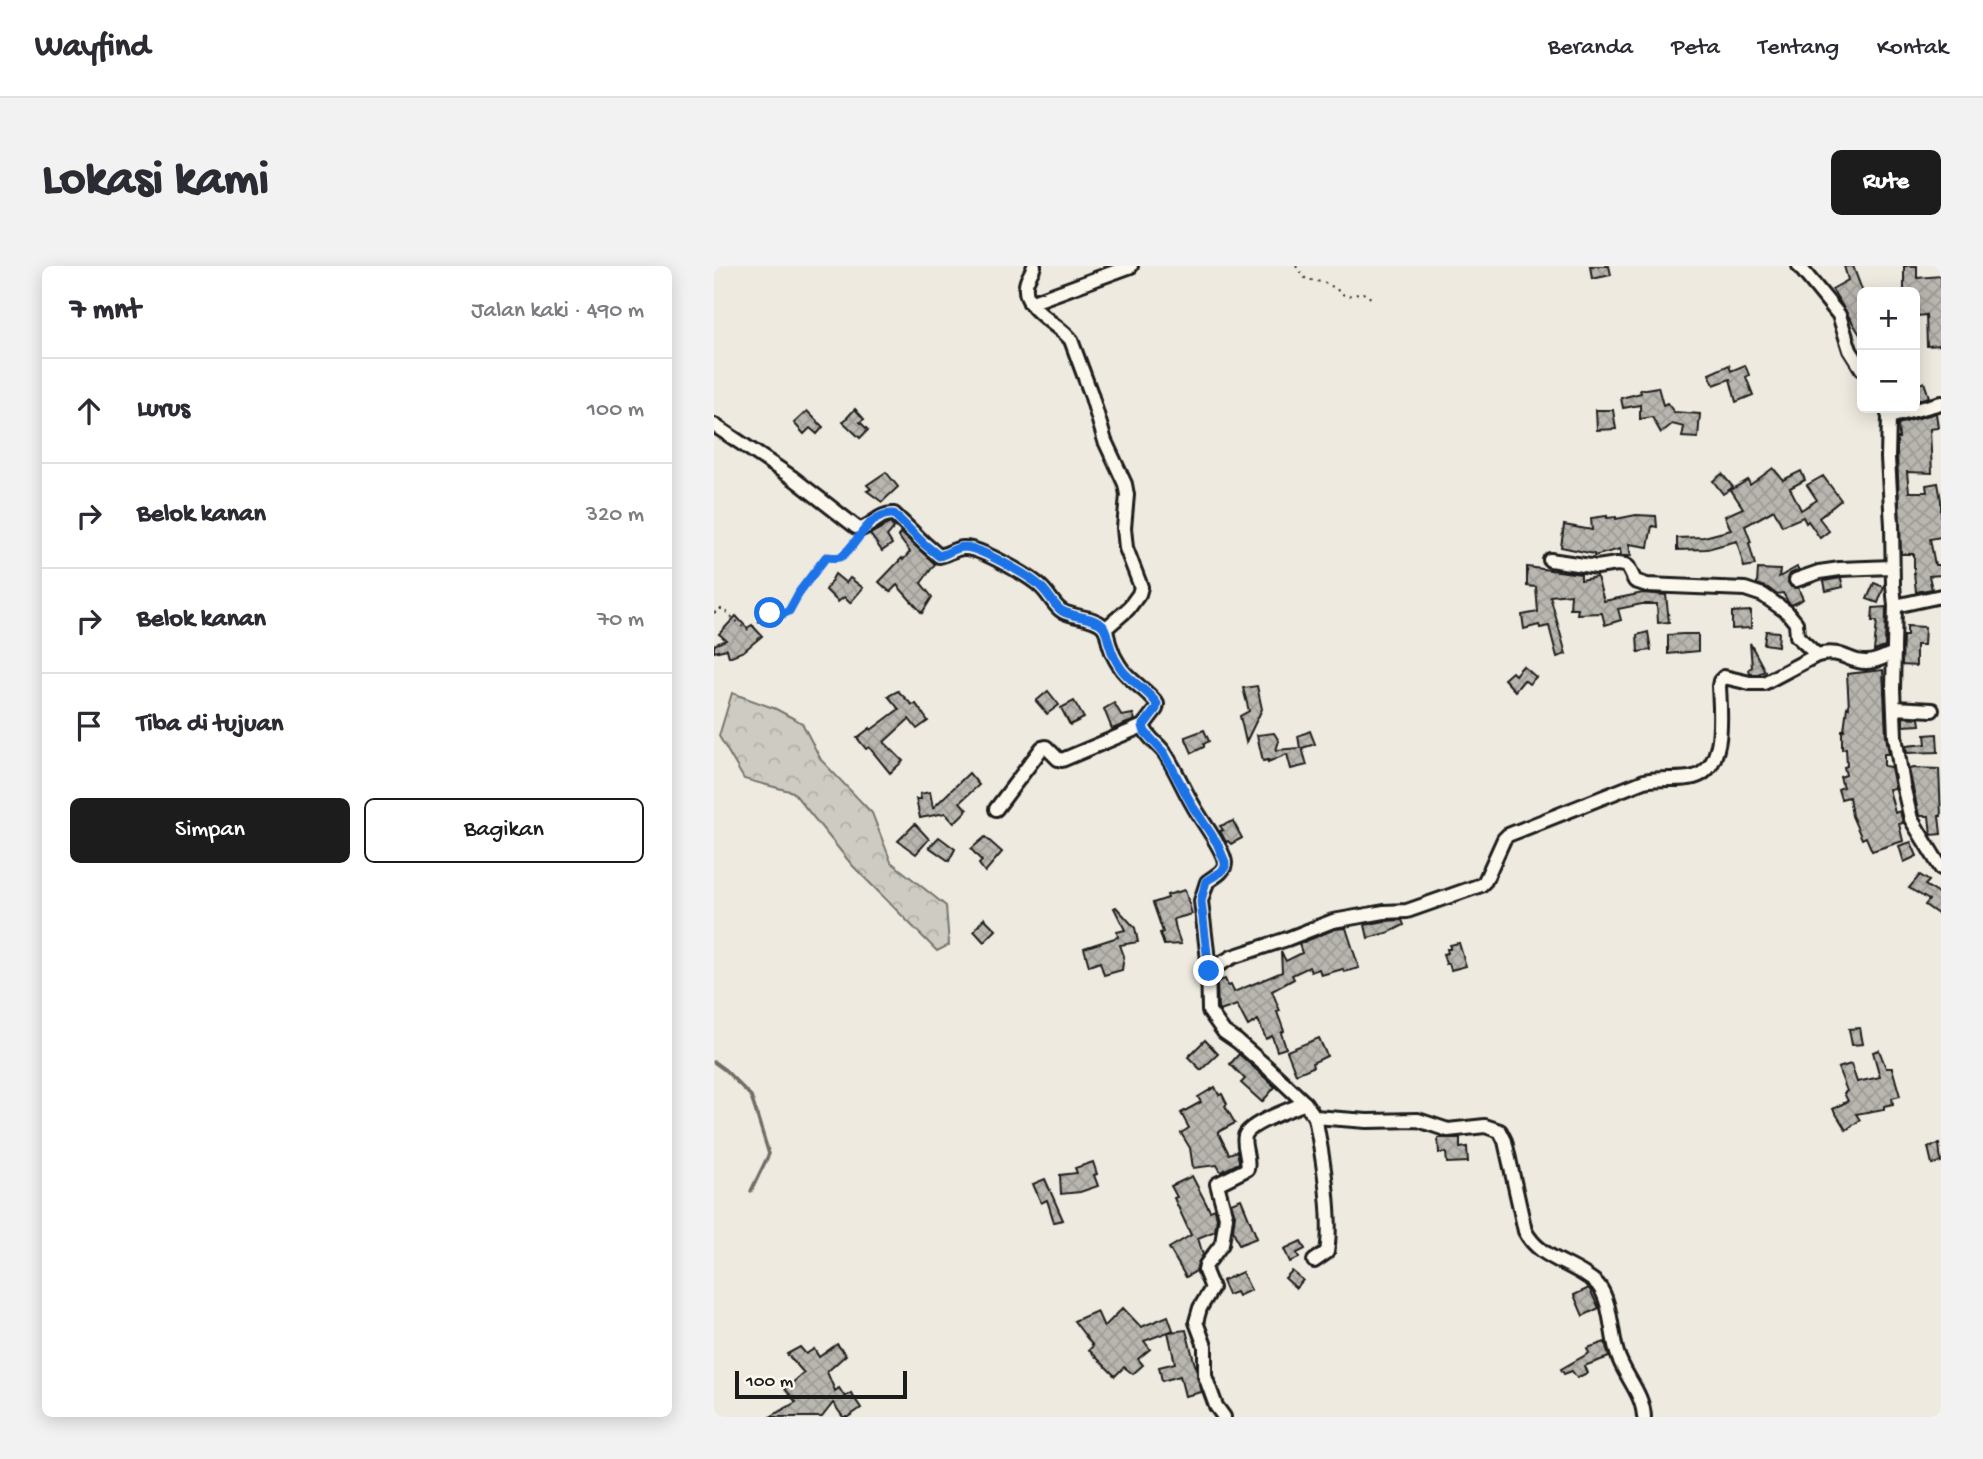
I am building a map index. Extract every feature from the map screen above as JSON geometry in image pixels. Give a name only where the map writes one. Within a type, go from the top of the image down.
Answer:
[{"type":"street","points":[[1034,266],[1025,287],[1030,303],[1071,340],[1091,394],[1104,441],[1128,495],[1124,528],[1126,548],[1140,587],[1139,594],[1128,609],[1105,629]]},
{"type":"street","points":[[1030,303],[1131,266]]},
{"type":"street","points":[[1799,266],[1839,315],[1850,350],[1857,361]]},
{"type":"street","points":[[1920,407],[1941,403]]},
{"type":"street","points":[[1888,413],[1892,526],[1886,568],[1895,606],[1895,736],[1912,819],[1941,869]]},
{"type":"street","points":[[714,425],[793,478],[856,527],[861,529],[880,516],[894,514],[939,556],[967,547],[989,556],[1032,578],[1065,613],[1094,620],[1105,629],[1120,668],[1150,695],[1157,704],[1156,709],[1143,726],[1062,760],[1046,747],[1042,748],[996,809]]},
{"type":"street","points":[[1550,560],[1597,567],[1625,565],[1635,581],[1647,585],[1751,590],[1787,611],[1796,623],[1797,636],[1817,655]]},
{"type":"street","points":[[1796,580],[1819,572],[1840,569],[1886,568]]},
{"type":"street","points":[[1895,606],[1941,596]]},
{"type":"street","points":[[1209,971],[1232,957],[1278,943],[1333,921],[1407,911],[1481,885],[1508,835],[1644,781],[1699,775],[1713,760],[1719,744],[1721,678],[1728,676],[1764,683],[1817,655],[1833,653],[1867,663],[1894,653]]},
{"type":"street","points":[[1894,708],[1932,710]]},
{"type":"street","points":[[1143,726],[1145,732],[1164,753],[1193,807],[1217,843],[1225,862],[1221,872],[1206,881],[1201,901],[1209,971],[1209,1011],[1224,1032],[1267,1067],[1305,1103],[1315,1117],[1325,1187],[1328,1244],[1326,1252],[1314,1261]]},
{"type":"street","points":[[1224,1417],[1216,1406],[1205,1376],[1205,1346],[1196,1322],[1200,1308],[1212,1287],[1205,1271],[1206,1265],[1222,1244],[1224,1234],[1226,1217],[1217,1184],[1247,1170],[1249,1162],[1245,1134],[1259,1124],[1305,1103]]},
{"type":"street","points":[[1315,1117],[1367,1121],[1418,1120],[1448,1130],[1485,1126],[1500,1131],[1506,1141],[1525,1231],[1531,1242],[1540,1250],[1572,1266],[1598,1284],[1604,1296],[1618,1354],[1628,1378],[1641,1398],[1644,1417]]},
{"type":"path","points":[[1296,266],[1305,278],[1327,284],[1342,295],[1363,293],[1371,298]]},
{"type":"path","points":[[714,613],[723,609],[746,630],[767,614],[786,613],[826,557],[837,558],[842,555],[866,527]]},
{"type":"green space","points":[[732,693],[776,709],[802,723],[821,760],[872,813],[891,862],[946,906],[949,945],[937,951],[852,865],[793,792],[744,779],[719,736]]},
{"type":"building","points":[[1590,266],[1609,266],[1611,275],[1592,279]]},
{"type":"building","points":[[1844,266],[1853,266],[1861,287],[1857,287],[1857,330],[1832,289],[1848,280]]},
{"type":"building","points":[[1904,266],[1917,266],[1917,278],[1941,276],[1941,345],[1927,346],[1926,315],[1920,316],[1920,287],[1904,287]]},
{"type":"building","points":[[1729,365],[1731,371],[1745,365],[1749,375],[1746,377],[1753,395],[1736,402],[1730,379],[1714,385],[1709,374]]},
{"type":"building","points":[[1924,382],[1929,397],[1920,399],[1920,384]]},
{"type":"building","points":[[1658,387],[1663,405],[1667,403],[1674,412],[1700,414],[1698,438],[1682,437],[1684,427],[1672,424],[1661,433],[1652,417],[1640,419],[1640,405],[1623,408],[1621,398],[1641,393],[1640,390]]},
{"type":"building","points":[[855,409],[864,419],[860,422],[868,430],[860,438],[843,422]]},
{"type":"building","points":[[1596,410],[1613,410],[1616,429],[1597,430]]},
{"type":"building","points":[[807,411],[823,427],[817,434],[810,428],[804,434],[794,423]]},
{"type":"building","points":[[1936,413],[1938,428],[1930,429],[1932,473],[1907,472],[1909,492],[1927,492],[1926,485],[1938,483],[1941,537],[1930,539],[1935,565],[1941,565],[1941,575],[1929,576],[1932,589],[1916,592],[1914,554],[1901,554],[1898,424]]},
{"type":"building","points":[[1773,468],[1783,480],[1801,471],[1805,480],[1790,488],[1801,510],[1817,500],[1807,485],[1823,476],[1841,500],[1819,518],[1829,531],[1820,538],[1803,517],[1782,526],[1774,510],[1745,526],[1755,565],[1744,567],[1737,541],[1707,549],[1677,550],[1677,538],[1704,537],[1731,530],[1725,516],[1743,508],[1731,490],[1748,480],[1750,485]]},
{"type":"building","points":[[886,472],[898,487],[882,502],[867,491],[871,489],[867,485]]},
{"type":"building","points":[[1722,474],[1733,487],[1723,494],[1713,481]]},
{"type":"building","points":[[1636,515],[1656,516],[1657,527],[1652,526],[1648,547],[1629,544],[1631,556],[1621,556],[1620,549],[1594,556],[1561,547],[1564,525],[1592,530],[1591,518],[1607,516],[1616,519]]},
{"type":"building","points":[[890,523],[894,528],[887,536],[892,544],[882,551],[870,534]]},
{"type":"building","points":[[901,533],[935,564],[921,583],[932,597],[922,613],[897,585],[890,592],[879,582],[910,552],[898,536]]},
{"type":"building","points":[[1527,567],[1581,574],[1581,580],[1597,577],[1604,601],[1643,593],[1666,595],[1669,622],[1658,623],[1657,604],[1642,604],[1618,609],[1621,620],[1605,625],[1602,613],[1577,614],[1578,609],[1570,609],[1571,594],[1550,596],[1566,654],[1557,657],[1549,626],[1540,628],[1539,625],[1524,629],[1522,615],[1538,612],[1536,587],[1527,586]]},
{"type":"building","points":[[1797,567],[1799,570],[1790,574],[1788,582],[1791,587],[1798,588],[1803,599],[1792,605],[1783,593],[1776,594],[1757,584],[1758,569],[1780,570],[1779,577]]},
{"type":"building","points":[[835,574],[846,583],[850,578],[863,588],[850,603],[844,597],[838,602],[826,590]]},
{"type":"building","points":[[1841,578],[1843,587],[1826,591],[1824,581]]},
{"type":"building","points":[[1874,583],[1884,587],[1878,603],[1867,599]]},
{"type":"building","points":[[1886,607],[1885,647],[1874,651],[1877,621],[1872,621],[1873,608]]},
{"type":"building","points":[[1751,611],[1751,628],[1732,629],[1732,612]]},
{"type":"building","points":[[736,616],[747,628],[752,625],[762,636],[744,651],[729,657],[727,649],[714,652],[714,645],[726,640],[719,634]]},
{"type":"building","points":[[1907,626],[1925,627],[1924,645],[1916,645],[1916,666],[1902,665],[1903,636],[1907,636]]},
{"type":"building","points":[[1766,631],[1779,632],[1778,646],[1764,644]]},
{"type":"building","points":[[1648,632],[1651,650],[1638,652],[1637,635]]},
{"type":"building","points":[[1698,634],[1698,651],[1668,654],[1668,635]]},
{"type":"building","points":[[1750,643],[1765,671],[1758,674],[1750,674]]},
{"type":"building","points":[[1523,666],[1536,677],[1529,684],[1524,680],[1515,691],[1504,679],[1512,672],[1515,675]]},
{"type":"building","points":[[1883,670],[1889,754],[1884,754],[1884,766],[1891,767],[1895,788],[1889,789],[1895,813],[1900,811],[1903,823],[1899,824],[1903,841],[1872,851],[1866,837],[1862,839],[1852,816],[1849,797],[1841,799],[1838,789],[1843,787],[1840,777],[1846,775],[1844,767],[1847,766],[1846,748],[1842,749],[1842,730],[1847,707],[1849,708],[1847,674]]},
{"type":"building","points":[[1257,686],[1262,709],[1246,742],[1240,716],[1249,711],[1243,688]]},
{"type":"building","points":[[898,691],[912,705],[916,704],[928,721],[917,729],[909,719],[884,742],[903,761],[890,773],[869,747],[866,749],[857,738],[899,709],[888,696]]},
{"type":"building","points":[[1048,691],[1059,705],[1047,714],[1036,701]]},
{"type":"building","points":[[1074,701],[1084,718],[1070,725],[1061,708]]},
{"type":"building","points":[[1114,703],[1122,716],[1133,714],[1135,720],[1112,729],[1104,709]]},
{"type":"building","points":[[1903,717],[1919,718],[1920,725],[1903,726]]},
{"type":"building","points":[[1204,730],[1209,741],[1192,753],[1185,737]]},
{"type":"building","points":[[1310,731],[1315,744],[1302,748],[1307,765],[1291,769],[1287,754],[1268,762],[1263,761],[1257,735],[1274,733],[1279,741],[1276,750],[1300,748],[1298,736]]},
{"type":"building","points":[[1937,734],[1938,752],[1907,753],[1906,746],[1926,744],[1925,735]]},
{"type":"building","points":[[1909,769],[1939,769],[1941,834],[1931,835],[1929,816],[1919,816]]},
{"type":"building","points":[[969,773],[979,785],[960,802],[967,810],[954,823],[945,813],[920,818],[916,799],[921,799],[920,794],[930,792],[933,808]]},
{"type":"building","points":[[1233,821],[1242,838],[1231,844],[1226,842],[1220,826]]},
{"type":"building","points":[[915,824],[929,839],[916,854],[898,841]]},
{"type":"building","points":[[939,837],[955,849],[949,861],[929,847]]},
{"type":"building","points":[[985,837],[1002,852],[985,872],[979,864],[982,861],[971,849]]},
{"type":"building","points":[[1911,842],[1917,856],[1904,862],[1899,846]]},
{"type":"building","points":[[1920,875],[1929,881],[1925,885],[1941,895],[1941,916],[1925,905],[1929,900],[1909,888]]},
{"type":"building","points":[[1185,890],[1192,914],[1174,919],[1181,944],[1164,945],[1160,933],[1163,932],[1153,903],[1168,898],[1167,895]]},
{"type":"building","points":[[1116,907],[1135,928],[1138,942],[1120,945],[1124,956],[1122,970],[1104,975],[1100,962],[1089,966],[1084,948],[1118,937],[1117,932],[1125,930],[1114,908]]},
{"type":"building","points":[[984,918],[996,930],[984,942],[974,931]]},
{"type":"building","points":[[1402,920],[1404,925],[1368,938],[1365,925]]},
{"type":"building","points":[[1346,928],[1359,968],[1321,975],[1319,969],[1311,972],[1309,967],[1292,975],[1294,979],[1272,991],[1280,1011],[1277,1012],[1284,1031],[1281,1033],[1286,1048],[1277,1051],[1272,1036],[1266,1039],[1258,1020],[1248,1026],[1237,1005],[1220,1011],[1218,1009],[1217,982],[1225,979],[1234,992],[1282,972],[1281,952],[1286,961],[1302,953],[1299,944],[1335,929]]},
{"type":"building","points":[[1459,943],[1466,966],[1451,970],[1443,954],[1448,953],[1450,945]]},
{"type":"building","points":[[1860,1028],[1863,1044],[1852,1045],[1849,1029]]},
{"type":"building","points":[[1319,1038],[1327,1056],[1312,1063],[1313,1067],[1296,1074],[1287,1051]]},
{"type":"building","points":[[1205,1040],[1218,1054],[1201,1070],[1188,1057]]},
{"type":"building","points":[[1879,1050],[1886,1068],[1892,1068],[1900,1096],[1892,1098],[1893,1104],[1884,1106],[1884,1109],[1856,1114],[1860,1120],[1846,1130],[1833,1109],[1848,1101],[1838,1068],[1851,1064],[1857,1082],[1880,1077],[1873,1052]]},
{"type":"building","points":[[1239,1054],[1275,1087],[1262,1102],[1241,1083],[1245,1079],[1230,1064]]},
{"type":"building","points":[[1215,1087],[1219,1095],[1222,1094],[1227,1104],[1225,1106],[1235,1123],[1218,1132],[1229,1154],[1237,1151],[1239,1161],[1221,1172],[1217,1165],[1193,1168],[1190,1148],[1181,1133],[1189,1128],[1181,1113],[1201,1102],[1198,1097]]},
{"type":"building","points":[[1438,1138],[1460,1138],[1460,1148],[1467,1147],[1468,1162],[1447,1163],[1446,1153],[1439,1153]]},
{"type":"building","points":[[1939,1144],[1941,1162],[1932,1164],[1928,1147]]},
{"type":"building","points":[[1093,1162],[1098,1186],[1061,1194],[1060,1175],[1077,1173],[1075,1168]]},
{"type":"building","points":[[1192,1176],[1210,1211],[1215,1209],[1217,1218],[1215,1231],[1198,1238],[1203,1255],[1196,1271],[1186,1277],[1169,1248],[1191,1235],[1171,1186]]},
{"type":"building","points":[[1045,1179],[1063,1220],[1054,1222],[1047,1200],[1041,1203],[1033,1184]]},
{"type":"building","points":[[1241,1199],[1257,1238],[1239,1245],[1233,1230],[1235,1215],[1231,1203]]},
{"type":"building","points":[[1301,1241],[1305,1249],[1297,1253],[1299,1258],[1290,1262],[1284,1249]]},
{"type":"building","points":[[1292,1271],[1303,1280],[1296,1288],[1285,1278]]},
{"type":"building","points":[[1242,1272],[1251,1290],[1238,1296],[1236,1292],[1228,1295],[1222,1281]]},
{"type":"building","points":[[1589,1288],[1599,1308],[1583,1316],[1574,1295]]},
{"type":"building","points":[[1123,1308],[1141,1327],[1168,1316],[1173,1330],[1169,1332],[1186,1330],[1202,1392],[1185,1396],[1180,1376],[1162,1381],[1159,1367],[1175,1363],[1168,1332],[1144,1341],[1150,1349],[1138,1359],[1143,1365],[1133,1374],[1124,1367],[1115,1376],[1089,1350],[1093,1346],[1074,1321],[1097,1311],[1104,1327]]},
{"type":"building","points":[[1605,1342],[1609,1357],[1584,1366],[1587,1373],[1577,1378],[1572,1371],[1564,1374],[1561,1369],[1589,1353],[1587,1348]]},
{"type":"building","points":[[837,1344],[846,1355],[827,1372],[835,1391],[839,1388],[845,1397],[851,1393],[861,1408],[848,1417],[843,1417],[833,1403],[822,1417],[770,1417],[796,1402],[785,1389],[804,1373],[787,1354],[800,1347],[806,1354],[814,1349],[819,1357]]},
{"type":"waterway","points":[[714,1062],[751,1096],[769,1154],[751,1191]]},
{"type":"route","points":[[770,613],[783,614],[789,611],[800,591],[826,557],[837,558],[842,555],[866,527],[887,513],[894,514],[939,556],[967,547],[989,556],[1032,578],[1065,613],[1102,624],[1120,668],[1157,704],[1143,726],[1145,732],[1164,753],[1193,807],[1217,843],[1225,862],[1221,872],[1206,881],[1201,901],[1209,971]]}]
